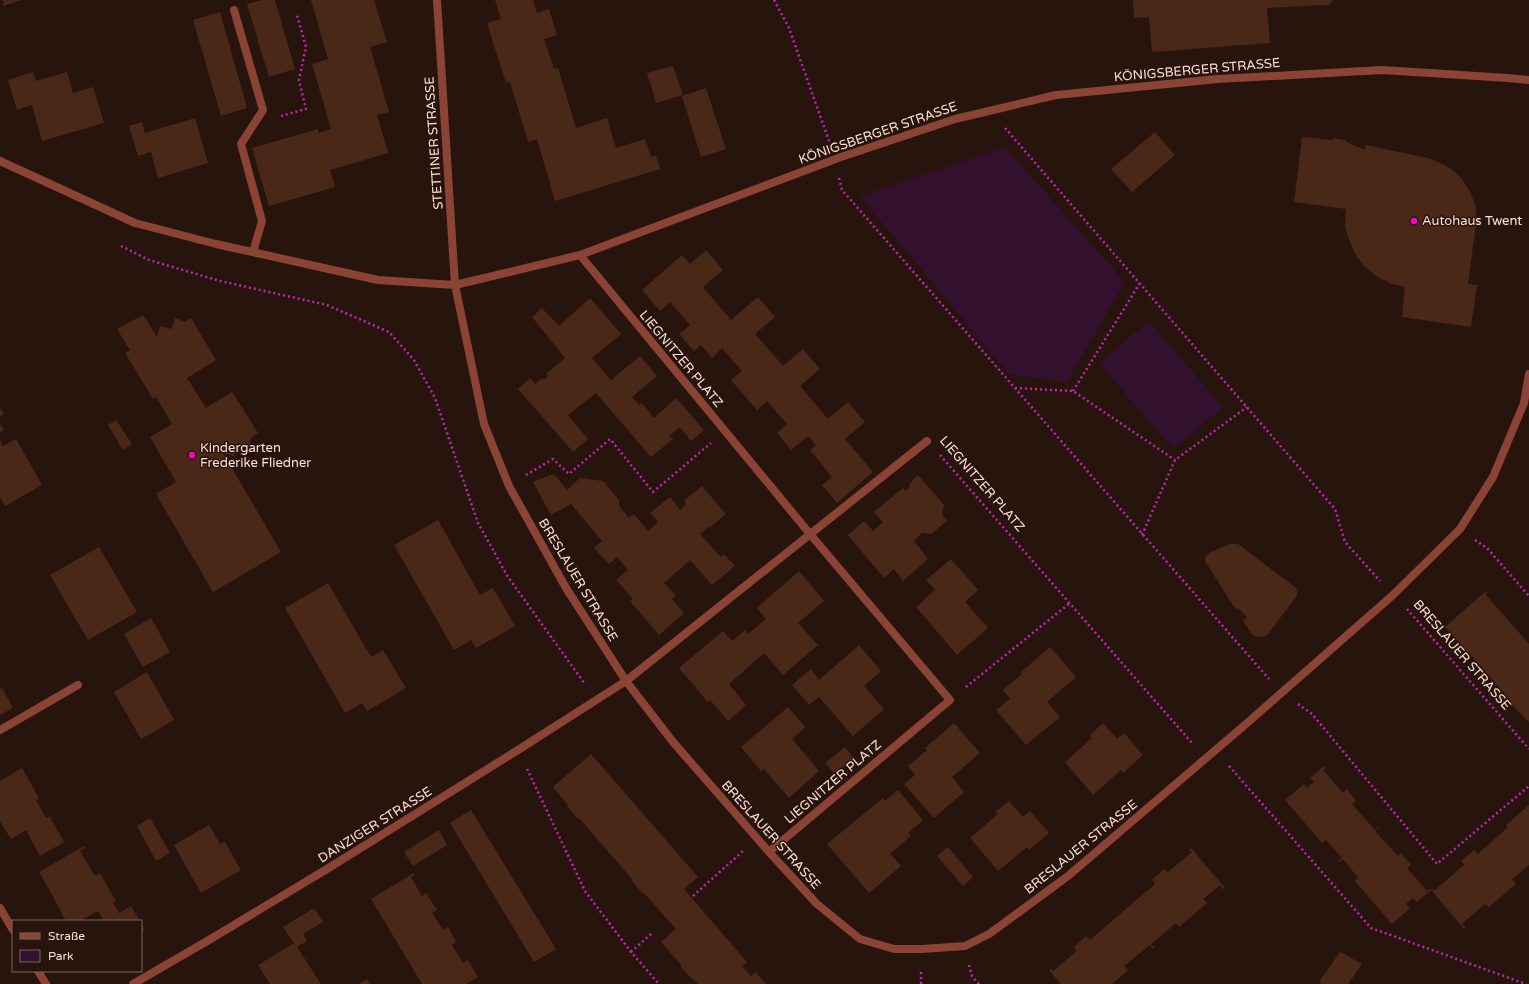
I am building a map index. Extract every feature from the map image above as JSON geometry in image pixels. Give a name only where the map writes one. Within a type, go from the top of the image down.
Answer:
[{"type":"street","name":"STETTINER STRASSE","points":[[437,0],[455,285]]},
{"type":"street","points":[[234,10],[263,110],[241,144],[262,221],[253,252]]},
{"type":"street","name":"KÖNIGSBERGER STRASSE","points":[[0,161],[135,222],[216,244],[378,280],[455,285],[580,255],[835,159],[955,119],[1056,95],[1218,79],[1382,70],[1529,80]]},
{"type":"street","name":"LIEGNITZER PLATZ","points":[[580,255],[810,534],[950,700],[769,852]]},
{"type":"street","name":"BRESLAUER STRASSE","points":[[455,285],[484,424],[509,486],[566,588],[626,681],[673,742],[757,839],[817,904],[860,939],[894,949],[965,946],[989,934],[1068,876],[1281,694],[1393,595],[1460,529],[1493,477],[1524,403],[1529,374]]},
{"type":"street","name":"LIEGNITZER PLATZ","points":[[626,681],[927,440]]},
{"type":"street","name":"DANZIGER STRASSE","points":[[133,984],[328,869],[626,681]]},
{"type":"street","points":[[0,730],[78,685]]},
{"type":"street","points":[[0,908],[12,928]]},
{"type":"street","points":[[39,972],[46,984]]},
{"type":"path","points":[[774,0],[789,28],[835,159],[842,190],[1281,694],[1312,714],[1438,864],[1529,786]]},
{"type":"path","points":[[252,125],[306,109],[299,80],[306,47],[297,15]]},
{"type":"path","points":[[990,110],[1335,510],[1345,542],[1393,595]]},
{"type":"path","points":[[121,246],[149,260],[220,281],[327,305],[389,332],[414,360],[436,398],[478,523],[485,537],[508,577],[596,699]]},
{"type":"path","points":[[1073,391],[1140,283]]},
{"type":"path","points":[[1015,388],[1073,391],[1175,460]]},
{"type":"path","points":[[1142,534],[1175,460],[1247,408]]},
{"type":"path","points":[[509,486],[553,459],[569,474],[610,439],[653,492],[726,431]]},
{"type":"path","name":"LIEGNITZER PLATZ","points":[[927,440],[1205,759]]},
{"type":"path","points":[[1460,529],[1487,548],[1529,596]]},
{"type":"path","name":"BRESLAUER STRASSE","points":[[1393,595],[1529,749]]},
{"type":"path","points":[[950,700],[1070,603]]},
{"type":"path","points":[[518,750],[585,891],[631,952],[659,984]]},
{"type":"path","points":[[1215,751],[1371,928],[1526,984]]},
{"type":"path","points":[[693,896],[757,839]]},
{"type":"path","points":[[631,952],[652,933]]},
{"type":"green space","points":[[1005,147],[1125,282],[1066,383],[1009,374],[860,196]]},
{"type":"green space","points":[[1149,321],[1223,407],[1173,449],[1099,363]]},
{"type":"building","points":[[3,0],[22,0],[3,6]]},
{"type":"building","points":[[262,0],[275,0],[295,69],[269,77],[247,4]]},
{"type":"building","points":[[311,0],[374,0],[387,42],[370,47],[389,112],[377,115],[388,153],[330,170],[335,187],[269,206],[252,148],[318,129],[319,133],[331,129],[312,64],[328,59]]},
{"type":"building","points":[[495,0],[533,0],[537,13],[549,9],[557,35],[544,39],[554,69],[558,68],[576,128],[607,118],[616,148],[645,139],[651,157],[656,156],[660,169],[555,201],[537,139],[528,142],[510,82],[506,83],[487,23],[501,19]]},
{"type":"building","points":[[1133,0],[1333,0],[1329,5],[1267,8],[1270,43],[1152,52],[1149,17],[1134,18]]},
{"type":"building","points":[[220,12],[247,108],[221,116],[193,20]]},
{"type":"building","points":[[673,66],[683,95],[656,103],[647,73]]},
{"type":"building","points":[[33,72],[36,81],[67,72],[73,93],[93,87],[104,123],[42,141],[32,105],[17,110],[8,80]]},
{"type":"building","points":[[706,88],[726,149],[701,157],[682,96]]},
{"type":"building","points":[[195,118],[208,163],[158,178],[151,152],[138,156],[129,126],[142,122],[145,133]]},
{"type":"building","points":[[1155,132],[1175,155],[1132,192],[1111,169]]},
{"type":"building","points":[[1302,137],[1346,140],[1346,142],[1365,150],[1366,145],[1428,158],[1445,165],[1462,179],[1470,192],[1475,204],[1476,212],[1476,224],[1468,284],[1477,285],[1471,327],[1402,317],[1405,287],[1392,284],[1376,276],[1364,266],[1355,254],[1347,234],[1345,226],[1346,209],[1294,202]]},
{"type":"building","points":[[706,250],[723,270],[703,287],[731,320],[758,297],[775,317],[755,334],[783,366],[803,349],[820,369],[800,386],[828,419],[848,402],[865,422],[845,439],[873,472],[837,503],[822,485],[832,477],[810,450],[816,445],[808,436],[791,450],[777,433],[787,424],[767,401],[757,410],[731,380],[742,371],[722,348],[712,358],[701,345],[694,351],[679,334],[690,325],[670,302],[660,311],[642,290],[682,255],[690,264]]},
{"type":"building","points":[[590,298],[621,334],[592,358],[611,380],[640,356],[657,376],[632,397],[639,405],[642,403],[654,418],[676,398],[704,430],[691,441],[680,427],[669,436],[673,439],[651,457],[596,393],[568,415],[588,439],[573,452],[518,389],[530,378],[535,384],[542,378],[544,380],[548,376],[546,374],[565,358],[532,317],[542,308],[559,326]]},
{"type":"building","name":"Kindergarten Frederike Fliedner","points":[[143,315],[157,337],[160,326],[171,329],[175,318],[185,322],[191,318],[216,360],[187,378],[206,408],[232,392],[258,433],[251,438],[249,447],[237,444],[234,456],[223,453],[281,552],[213,592],[156,494],[176,482],[150,437],[172,424],[156,397],[153,399],[125,353],[130,350],[117,329]]},
{"type":"building","points":[[0,407],[4,414],[0,416]]},
{"type":"building","points":[[116,420],[132,444],[123,450],[108,425]]},
{"type":"building","points":[[0,424],[4,430],[0,432]]},
{"type":"building","points":[[16,439],[42,485],[5,506],[0,497],[0,441],[3,446]]},
{"type":"building","points":[[554,474],[567,490],[580,478],[603,481],[619,500],[619,506],[629,518],[634,514],[648,531],[658,522],[650,513],[670,497],[680,510],[686,504],[684,501],[702,486],[726,514],[700,534],[721,557],[724,554],[735,566],[712,585],[690,560],[664,583],[676,596],[672,599],[684,613],[659,635],[630,601],[633,599],[616,580],[628,570],[617,557],[609,564],[594,548],[602,541],[571,504],[551,515],[533,482]]},
{"type":"building","points":[[918,475],[944,505],[942,515],[947,521],[931,534],[922,533],[914,541],[928,559],[903,581],[894,569],[884,578],[848,535],[864,521],[873,531],[883,522],[874,512],[903,488],[905,491],[909,488],[910,483]]},
{"type":"building","points":[[438,520],[480,595],[493,588],[515,626],[476,648],[471,640],[454,650],[394,545]]},
{"type":"building","points":[[1230,544],[1238,544],[1296,588],[1297,596],[1267,635],[1262,637],[1252,634],[1243,621],[1247,617],[1238,608],[1236,610],[1205,561],[1205,557],[1209,553]]},
{"type":"building","points":[[99,547],[137,612],[88,640],[50,575]]},
{"type":"building","points":[[951,559],[978,590],[965,602],[988,628],[957,655],[916,607],[935,590],[926,580]]},
{"type":"building","points":[[799,571],[824,601],[798,623],[818,645],[783,675],[764,653],[729,684],[746,705],[728,721],[710,700],[708,702],[679,668],[723,631],[732,641],[745,630],[748,634],[766,619],[757,608]]},
{"type":"building","points":[[328,583],[371,657],[383,650],[406,688],[367,711],[362,703],[345,713],[285,608]]},
{"type":"building","points":[[1486,591],[1487,593],[1485,594],[1529,644],[1529,722],[1504,697],[1506,695],[1445,627]]},
{"type":"building","points":[[151,618],[170,652],[143,667],[124,634]]},
{"type":"building","points":[[859,645],[881,671],[864,686],[884,709],[853,736],[819,697],[809,705],[792,685],[811,669],[819,680]]},
{"type":"building","points":[[1050,647],[1076,677],[1047,702],[1060,717],[1026,745],[996,710],[1010,699],[1003,690]]},
{"type":"building","points":[[147,672],[174,720],[141,739],[114,692]]},
{"type":"building","points":[[2,688],[13,708],[0,715],[0,689]]},
{"type":"building","points":[[788,707],[805,727],[792,739],[819,771],[789,798],[764,769],[761,771],[741,747]]},
{"type":"building","points":[[954,723],[980,753],[952,777],[964,792],[934,818],[904,784],[915,775],[908,766],[927,750],[925,748]]},
{"type":"building","points":[[1103,723],[1117,739],[1124,733],[1143,755],[1123,773],[1121,770],[1093,795],[1065,762],[1092,738],[1090,735]]},
{"type":"building","points":[[845,747],[854,758],[835,774],[825,763]]},
{"type":"building","points":[[591,754],[698,877],[684,889],[747,962],[742,966],[751,976],[755,972],[766,984],[698,984],[681,967],[682,966],[661,942],[676,929],[644,893],[643,894],[632,881],[633,880],[579,818],[578,819],[553,787]]},
{"type":"building","points":[[1324,766],[1325,768],[1323,770],[1343,793],[1347,789],[1356,801],[1352,804],[1375,830],[1378,827],[1379,828],[1375,831],[1398,856],[1401,853],[1411,865],[1407,868],[1427,891],[1429,889],[1431,890],[1417,902],[1413,898],[1406,904],[1410,908],[1392,924],[1355,881],[1358,878],[1343,859],[1339,862],[1338,861],[1342,858],[1326,840],[1322,843],[1285,800],[1304,784],[1307,788],[1314,782],[1310,778]]},
{"type":"building","points":[[22,768],[39,798],[36,800],[46,818],[50,817],[64,842],[40,856],[26,830],[11,839],[0,821],[0,781]]},
{"type":"building","points":[[898,790],[923,820],[908,833],[911,836],[890,854],[901,866],[869,893],[827,844],[883,798],[885,801]]},
{"type":"building","points":[[1009,801],[1023,817],[1030,811],[1049,833],[1029,850],[1027,847],[998,871],[970,838],[998,814],[995,812]]},
{"type":"building","points":[[1529,805],[1529,865],[1512,879],[1516,884],[1489,907],[1485,904],[1462,924],[1466,928],[1464,929],[1431,890],[1432,889],[1434,891],[1464,865],[1461,861],[1474,850],[1478,854],[1508,827],[1506,825]]},
{"type":"building","points":[[471,810],[556,949],[534,962],[450,823]]},
{"type":"building","points":[[150,818],[170,853],[156,861],[137,826]]},
{"type":"building","points":[[209,825],[220,844],[225,842],[241,870],[201,893],[174,845]]},
{"type":"building","points":[[439,830],[447,845],[413,866],[404,852]]},
{"type":"building","points":[[84,846],[85,848],[80,851],[95,876],[100,873],[116,901],[113,902],[119,913],[131,906],[139,920],[103,920],[98,911],[82,920],[65,920],[39,872]]},
{"type":"building","points":[[948,847],[973,877],[963,886],[937,856]]},
{"type":"building","points":[[1191,848],[1225,888],[1224,890],[1220,885],[1203,899],[1207,903],[1179,927],[1176,923],[1151,944],[1155,948],[1153,949],[1150,945],[1124,966],[1128,970],[1112,984],[1061,984],[1049,970],[1051,969],[1053,971],[1077,951],[1074,947],[1086,936],[1090,940],[1155,884],[1152,880],[1164,869],[1168,872],[1192,852],[1189,850]]},
{"type":"building","points":[[414,873],[415,874],[411,877],[422,896],[426,893],[437,910],[432,913],[443,930],[448,927],[456,942],[452,945],[463,963],[468,960],[478,977],[466,984],[422,984],[371,899]]},
{"type":"building","points":[[314,908],[323,922],[303,934],[307,941],[297,947],[321,984],[270,984],[258,965],[294,943],[283,927]]},
{"type":"building","points":[[142,925],[145,930],[142,932]]},
{"type":"building","points":[[1340,952],[1362,964],[1348,984],[1322,984],[1319,982]]},
{"type":"building","points":[[367,979],[370,984],[359,984]]},
{"type":"place","name":"Autohaus Twent","points":[[1414,221]]},
{"type":"place","name":"Kindergarten Frederike Fliedner","points":[[192,455]]}]
